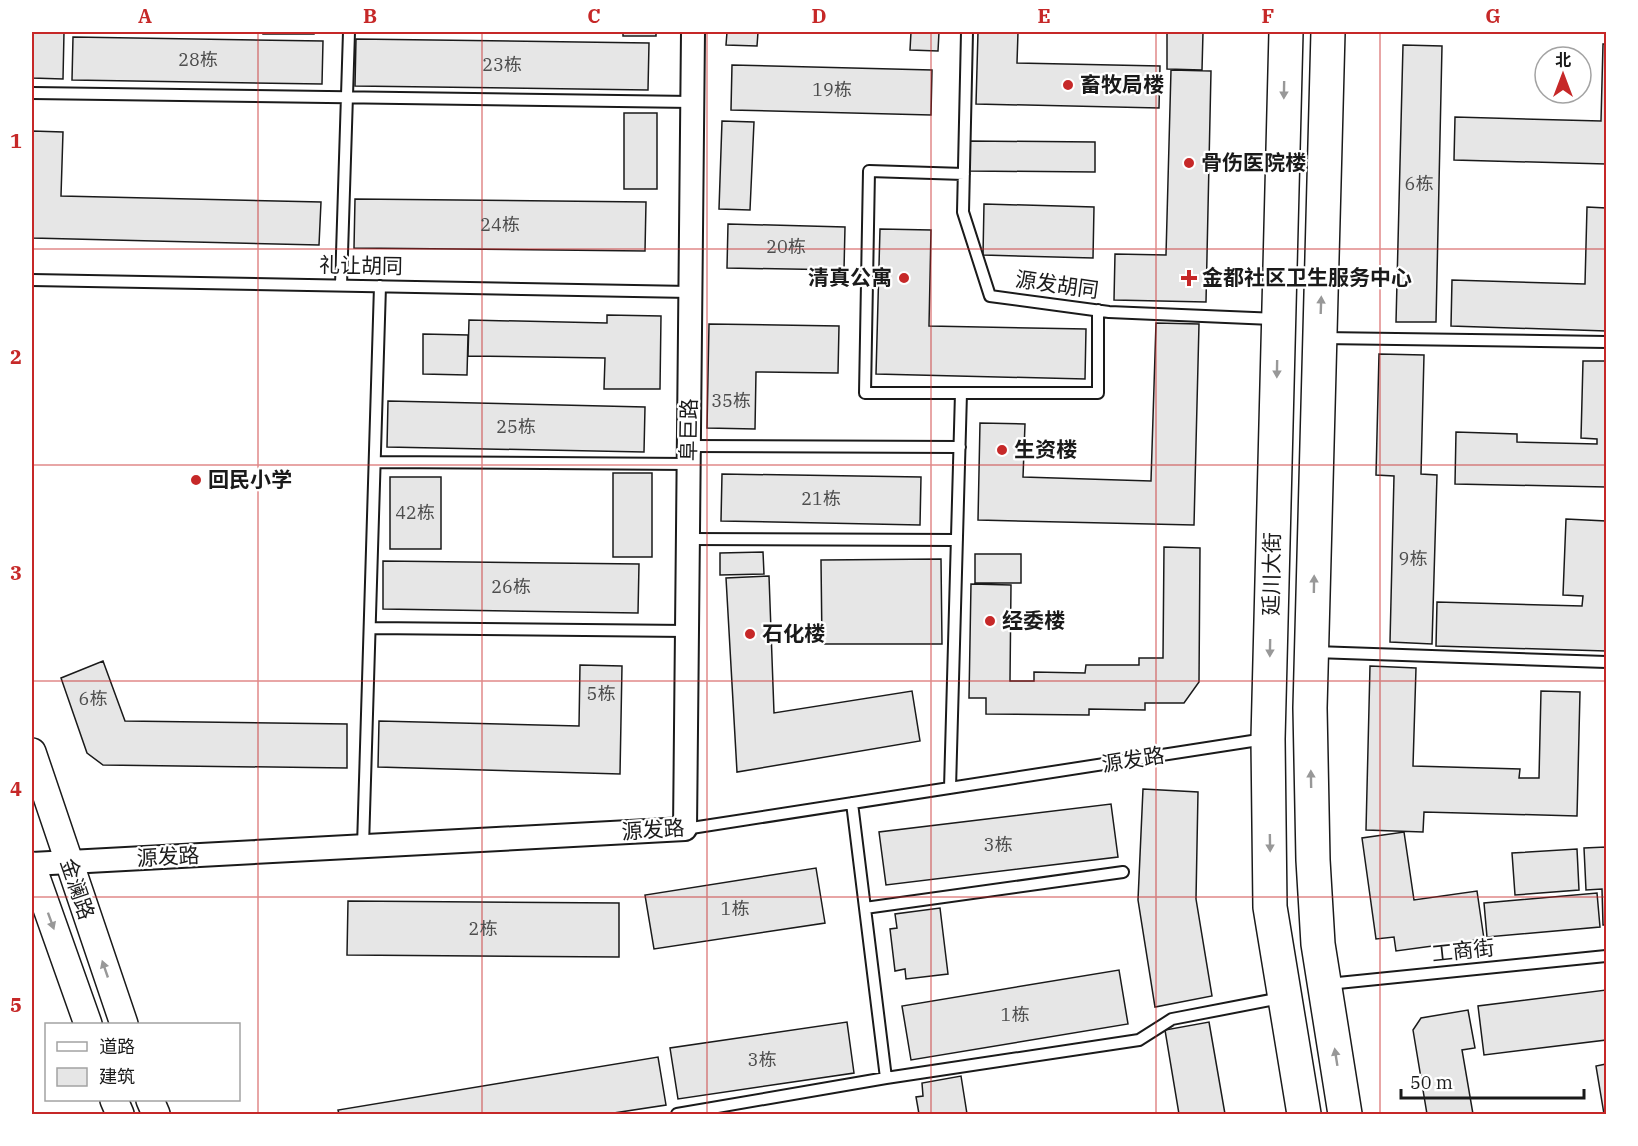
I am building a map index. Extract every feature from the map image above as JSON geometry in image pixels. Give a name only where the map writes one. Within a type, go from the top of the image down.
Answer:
[{"type":"main road","name":"延川大街","points":[[1286,32],[1268,739],[1270,907],[1304,1114]]},
{"type":"main road","name":"延川大街","points":[[1328,32],[1310,708],[1313,860],[1318,944],[1345,1114]]},
{"type":"street","name":"阜巨路","points":[[684,829],[693,32]]},
{"type":"street","name":"金澜路","points":[[32,753],[124,1023]]},
{"type":"street","name":"源发路","points":[[32,865],[684,829]]},
{"type":"street","name":"金澜路","points":[[32,865],[88,1023]]},
{"type":"lane","points":[[341,285],[348,32]]},
{"type":"lane","name":"源发胡同","points":[[967,32],[963,212],[990,296],[1098,310],[1278,319]]},
{"type":"lane","points":[[32,93],[693,102]]},
{"type":"lane","points":[[964,174],[869,171],[865,393],[1098,393],[1098,310]]},
{"type":"lane","name":"礼让胡同","points":[[32,280],[690,291]]},
{"type":"lane","points":[[363,846],[380,286]]},
{"type":"lane","points":[[1320,338],[1606,342]]},
{"type":"lane","points":[[950,788],[961,393]]},
{"type":"lane","points":[[375,462],[960,447]]},
{"type":"lane","points":[[688,539],[957,540]]},
{"type":"lane","points":[[370,628],[687,631]]},
{"type":"lane","points":[[1312,652],[1606,662]]},
{"type":"lane","name":"源发路","points":[[684,829],[1268,739]]},
{"type":"lane","points":[[852,803],[886,1078]]},
{"type":"lane","points":[[865,908],[1123,872]]},
{"type":"lane","name":"工商街","points":[[1324,985],[1606,956]]},
{"type":"lane","points":[[677,1114],[886,1078],[1139,1040],[1172,1019],[1285,997]]},
{"type":"building","points":[[32,32],[64,32],[63,79],[32,78]]},
{"type":"building","points":[[263,32],[314,32],[314,34],[263,34]]},
{"type":"building","points":[[623,32],[656,32],[656,36],[623,36]]},
{"type":"building","points":[[727,32],[758,32],[757,46],[726,45]]},
{"type":"building","points":[[911,32],[939,32],[938,51],[910,50]]},
{"type":"building","name":"畜牧局楼","points":[[978,32],[1018,32],[1017,63],[1160,66],[1159,108],[976,104]]},
{"type":"building","name":"畜牧局楼","points":[[1167,32],[1203,32],[1202,70],[1167,69]]},
{"type":"building","points":[[73,37],[323,41],[322,84],[72,80]]},
{"type":"building","points":[[356,39],[649,43],[648,90],[355,86]]},
{"type":"building","points":[[1603,44],[1606,44],[1606,164],[1454,160],[1455,117],[1601,121]]},
{"type":"building","points":[[1403,45],[1442,46],[1436,322],[1396,322]]},
{"type":"building","points":[[732,65],[932,70],[931,115],[731,110]]},
{"type":"building","name":"骨伤医院楼","points":[[1171,70],[1211,71],[1206,302],[1114,300],[1115,254],[1166,255]]},
{"type":"building","points":[[624,113],[657,113],[657,189],[624,189]]},
{"type":"building","points":[[722,121],[754,122],[750,210],[719,209]]},
{"type":"building","points":[[32,131],[63,132],[61,196],[321,202],[319,245],[32,238]]},
{"type":"building","points":[[969,141],[1095,142],[1095,172],[969,171]]},
{"type":"building","points":[[355,199],[646,202],[645,251],[354,248]]},
{"type":"building","points":[[984,204],[1094,207],[1093,258],[983,255]]},
{"type":"building","points":[[1587,207],[1606,208],[1606,331],[1451,326],[1452,280],[1585,284]]},
{"type":"building","points":[[728,224],[845,227],[844,270],[727,268]]},
{"type":"building","name":"清真公寓","points":[[880,229],[931,230],[929,326],[1086,329],[1085,379],[876,374]]},
{"type":"building","points":[[607,315],[661,316],[660,389],[604,389],[605,358],[468,356],[469,320],[607,323]]},
{"type":"building","name":"生资楼","points":[[1156,323],[1199,324],[1194,525],[978,520],[980,423],[1025,424],[1023,477],[1151,481]]},
{"type":"building","points":[[709,324],[839,326],[838,373],[756,372],[755,429],[707,428]]},
{"type":"building","points":[[423,334],[468,335],[467,375],[423,374]]},
{"type":"building","points":[[1379,354],[1424,355],[1421,474],[1437,475],[1432,644],[1390,642],[1394,476],[1376,475]]},
{"type":"building","points":[[1583,361],[1606,361],[1606,487],[1455,484],[1456,432],[1517,434],[1517,442],[1597,444],[1597,439],[1581,438]]},
{"type":"building","points":[[388,401],[645,407],[644,452],[387,447]]},
{"type":"building","points":[[613,473],[652,473],[652,557],[613,557]]},
{"type":"building","points":[[722,474],[921,477],[920,525],[721,521]]},
{"type":"building","points":[[390,477],[441,477],[441,549],[390,549]]},
{"type":"building","points":[[1566,519],[1606,521],[1606,651],[1436,646],[1437,602],[1582,606],[1583,596],[1563,595]]},
{"type":"building","name":"经委楼","points":[[1164,547],[1200,548],[1199,682],[1184,703],[1145,703],[1145,710],[1089,709],[1089,715],[986,714],[986,698],[969,698],[971,584],[1011,585],[1010,681],[1034,681],[1034,672],[1085,673],[1086,665],[1139,665],[1139,658],[1163,658]]},
{"type":"building","points":[[763,552],[764,574],[720,575],[720,553]]},
{"type":"building","points":[[975,554],[1021,554],[1021,583],[975,583]]},
{"type":"building","points":[[941,559],[942,644],[822,644],[821,560]]},
{"type":"building","points":[[383,561],[639,564],[638,613],[383,609]]},
{"type":"building","name":"石化楼","points":[[769,576],[774,713],[912,691],[920,741],[737,772],[726,578]]},
{"type":"building","points":[[103,661],[125,721],[347,724],[347,768],[103,765],[87,753],[61,678]]},
{"type":"building","points":[[580,665],[622,666],[620,774],[378,767],[379,721],[579,726]]},
{"type":"building","points":[[1370,666],[1416,668],[1413,766],[1520,769],[1519,778],[1539,778],[1541,691],[1580,692],[1577,816],[1424,812],[1423,832],[1366,830]]},
{"type":"building","points":[[1143,789],[1198,792],[1196,899],[1212,996],[1155,1007],[1138,900]]},
{"type":"building","points":[[1111,804],[1118,857],[886,885],[879,832]]},
{"type":"building","points":[[1404,832],[1414,900],[1477,891],[1484,939],[1396,951],[1394,937],[1376,939],[1362,838]]},
{"type":"building","points":[[1606,847],[1606,925],[1603,925],[1602,889],[1586,890],[1584,848]]},
{"type":"building","points":[[1577,849],[1579,890],[1515,895],[1512,853]]},
{"type":"building","points":[[816,868],[825,923],[654,949],[645,895]]},
{"type":"building","points":[[1597,893],[1600,927],[1487,937],[1484,903]]},
{"type":"building","points":[[348,901],[619,903],[619,957],[347,955]]},
{"type":"building","points":[[940,908],[948,974],[906,979],[905,969],[895,971],[890,929],[897,928],[895,914]]},
{"type":"building","points":[[1119,970],[1128,1024],[911,1060],[902,1006]]},
{"type":"building","points":[[1606,990],[1606,1040],[1484,1055],[1478,1006]]},
{"type":"building","points":[[1468,1010],[1475,1048],[1462,1050],[1473,1114],[1427,1114],[1413,1030],[1421,1018]]},
{"type":"building","points":[[847,1022],[854,1073],[678,1099],[670,1048]]},
{"type":"building","points":[[1209,1022],[1225,1114],[1179,1114],[1165,1030]]},
{"type":"building","points":[[658,1057],[666,1105],[607,1114],[339,1114],[338,1110]]},
{"type":"building","points":[[1606,1064],[1606,1114],[1604,1114],[1596,1066]]},
{"type":"building","points":[[961,1076],[967,1114],[919,1114],[916,1097],[923,1096],[922,1083]]},
{"type":"place","name":"畜牧局楼","points":[[1068,85]]},
{"type":"place","name":"骨伤医院楼","points":[[1189,163]]},
{"type":"place","name":"清真公寓","points":[[904,278]]},
{"type":"place","name":"金都社区卫生服务中心","points":[[1189,278]]},
{"type":"place","name":"生资楼","points":[[1002,450]]},
{"type":"place","name":"回民小学","points":[[196,480]]},
{"type":"place","name":"经委楼","points":[[990,621]]},
{"type":"place","name":"石化楼","points":[[750,634]]}]
